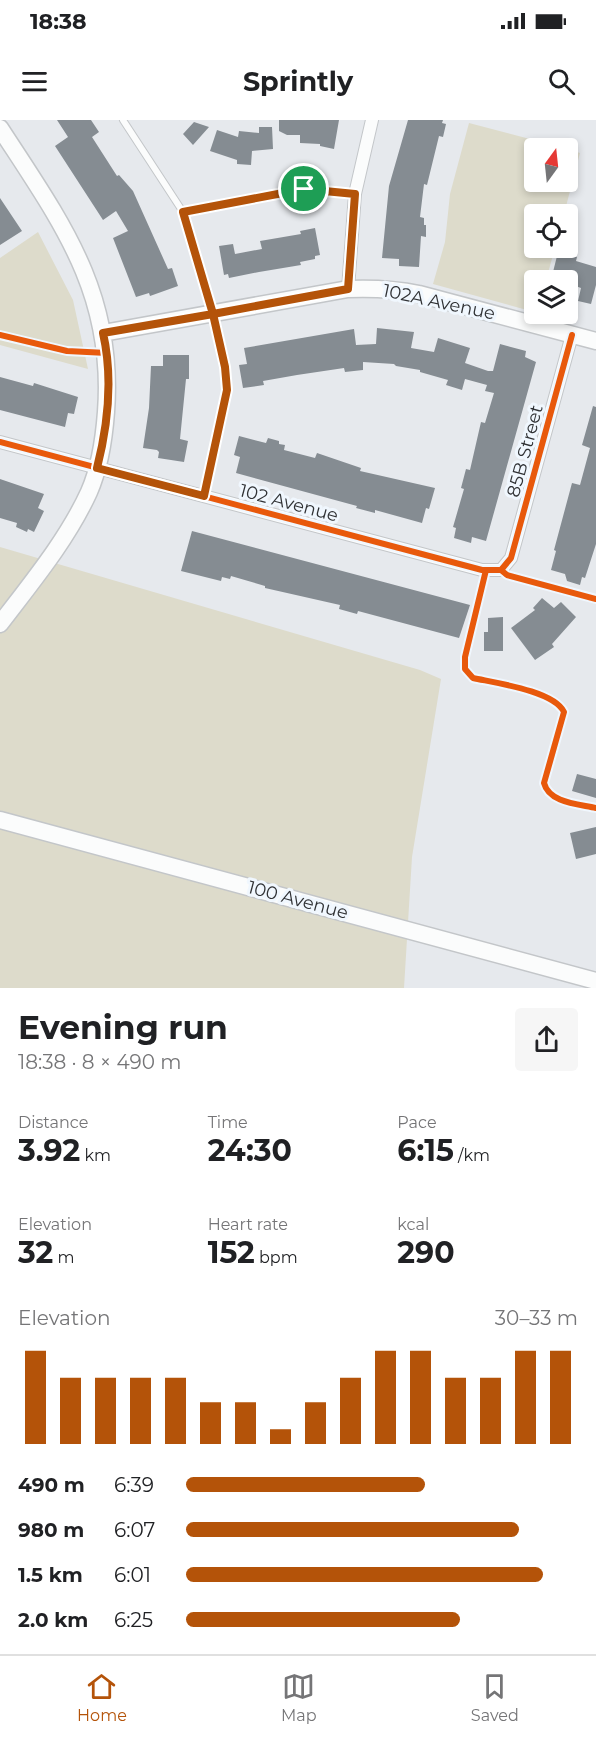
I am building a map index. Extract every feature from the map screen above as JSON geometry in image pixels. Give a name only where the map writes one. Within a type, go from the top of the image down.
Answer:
[{"type":"street","points":[[348,289],[355,194],[372,120]]},
{"type":"street","points":[[0,128],[63,225],[92,289],[107,353],[108,394],[105,431],[90,489],[68,532],[0,624]]},
{"type":"street","name":"102A Avenue","points":[[103,333],[348,289],[393,289],[596,341]]},
{"type":"street","name":"85B Street","points":[[501,570],[507,565],[514,549],[572,335]]},
{"type":"street","name":"102 Avenue","points":[[0,442],[482,570],[501,570]]},
{"type":"street","name":"100 Avenue","points":[[0,820],[596,981]]},
{"type":"lane","points":[[123,120],[183,212],[213,314],[225,367],[227,390],[204,496]]},
{"type":"lane","points":[[183,212],[304,189],[355,194]]},
{"type":"shaded area","points":[[469,123],[526,138],[524,138],[524,192],[570,192],[567,204],[524,204],[524,258],[552,258],[549,270],[524,270],[524,309],[433,284],[445,242],[450,194]]},
{"type":"shaded area","points":[[38,232],[73,300],[88,369],[0,345],[0,258]]},
{"type":"shaded area","points":[[0,547],[420,670],[441,679],[412,857],[404,988],[0,988]]},
{"type":"building","points":[[57,120],[91,120],[99,132],[92,137],[117,176],[119,175],[133,191],[168,269],[172,268],[178,286],[150,296],[149,293],[136,297],[113,238],[128,231],[116,211],[103,220],[55,146],[68,137]]},
{"type":"building","points":[[279,120],[339,120],[334,149],[320,146],[320,144],[300,143],[300,135],[287,135],[279,131]]},
{"type":"building","points":[[408,120],[443,120],[442,123],[446,124],[443,137],[439,136],[427,185],[424,184],[420,217],[424,218],[426,237],[421,236],[419,267],[399,266],[399,259],[382,258],[389,186]]},
{"type":"building","points":[[194,122],[209,127],[193,145],[183,134]]},
{"type":"building","points":[[259,127],[272,127],[273,149],[252,151],[251,165],[237,164],[237,160],[210,151],[217,130],[238,137],[239,131],[259,133]]},
{"type":"building","points":[[0,198],[22,231],[0,245]]},
{"type":"building","points":[[315,228],[320,255],[315,256],[315,259],[300,262],[301,265],[229,278],[228,274],[224,275],[219,246],[233,244],[235,254],[262,249],[260,241],[301,234],[300,231]]},
{"type":"building","points":[[556,258],[577,258],[576,261],[596,267],[596,285],[591,304],[578,301],[581,288],[578,287],[578,270],[554,270]]},
{"type":"building","points":[[377,328],[414,332],[411,348],[434,352],[438,338],[470,348],[465,363],[488,371],[493,371],[500,344],[526,351],[525,357],[536,362],[486,541],[472,537],[471,543],[454,538],[456,528],[453,527],[464,489],[461,488],[466,469],[470,470],[481,422],[485,423],[494,393],[485,391],[487,385],[465,379],[462,390],[446,385],[448,380],[420,372],[420,370],[394,364],[363,362],[363,370],[345,372],[344,368],[297,375],[263,381],[264,385],[243,388],[239,365],[247,364],[244,348],[354,329],[356,345],[376,344]]},
{"type":"building","points":[[163,355],[189,355],[189,379],[186,379],[180,439],[188,441],[184,462],[158,458],[157,450],[143,448],[149,408],[151,366],[163,366]]},
{"type":"building","points":[[0,377],[33,386],[34,383],[78,397],[74,414],[68,413],[65,427],[0,410]]},
{"type":"building","points":[[593,406],[596,407],[596,544],[585,578],[582,577],[580,585],[567,581],[565,574],[551,570],[572,483],[580,485],[590,448],[582,445]]},
{"type":"building","points":[[239,436],[266,443],[268,438],[285,445],[284,450],[315,458],[317,453],[361,468],[360,471],[435,488],[429,509],[426,508],[422,523],[375,510],[375,513],[356,508],[357,506],[236,473],[240,457],[234,455]]},
{"type":"building","points":[[0,479],[44,494],[38,508],[44,511],[34,532],[28,529],[27,532],[16,527],[17,523],[0,518]]},
{"type":"building","points":[[192,531],[470,605],[459,638],[358,611],[357,614],[339,609],[340,605],[265,588],[265,586],[231,576],[230,579],[222,577],[221,581],[181,571]]},
{"type":"building","points":[[542,598],[554,608],[561,602],[576,617],[552,644],[554,647],[535,660],[511,628],[535,610],[533,608]]},
{"type":"building","points":[[503,617],[503,651],[484,651],[484,632],[488,632],[488,618]]},
{"type":"building","points":[[577,774],[596,779],[596,798],[572,791]]},
{"type":"building","points":[[596,827],[596,854],[576,859],[570,833]]},
{"type":"cycle path","points":[[0,335],[67,351],[107,353]]},
{"type":"cycle path","points":[[501,570],[511,558],[572,335]]},
{"type":"cycle path","points":[[0,442],[482,570],[501,570]]},
{"type":"cycle path","points":[[486,570],[465,657],[465,669],[473,678],[537,693],[558,705],[564,712],[544,783],[547,790],[558,799],[596,808]]},
{"type":"cycle path","points":[[501,570],[507,575],[596,599]]},
{"type":"route","points":[[304,189],[183,212],[213,314],[103,333],[107,353],[108,394],[105,431],[97,468],[204,496],[227,390],[225,367],[213,314],[348,289],[355,194],[304,189]]}]
